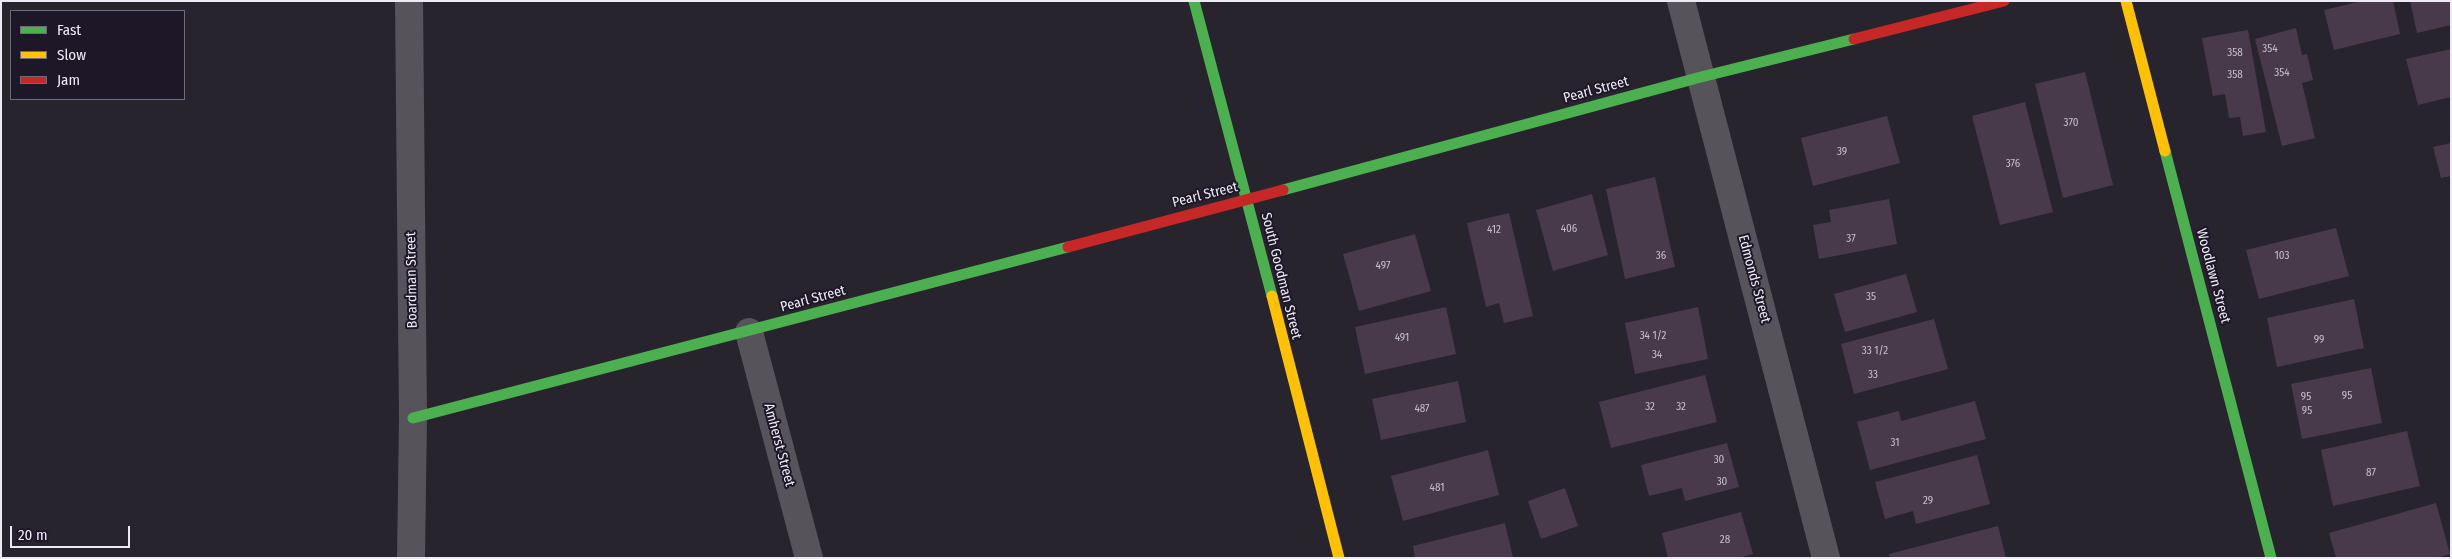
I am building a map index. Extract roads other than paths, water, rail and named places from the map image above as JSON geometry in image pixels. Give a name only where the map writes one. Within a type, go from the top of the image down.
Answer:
[{"type":"street","name":"Boardman Street","points":[[410,1],[413,418],[411,558]]},
{"type":"street","name":"South Goodman Street","points":[[1194,1],[1339,558]]},
{"type":"street","name":"Edmonds Street","points":[[1681,1],[1826,558]]},
{"type":"street","name":"Pearl Street","points":[[413,418],[748,332],[1247,200],[1701,77],[2004,1]]},
{"type":"street","name":"Woodlawn Street","points":[[2126,1],[2271,558]]},
{"type":"street","name":"Amherst Street","points":[[748,332],[809,558]]}]
